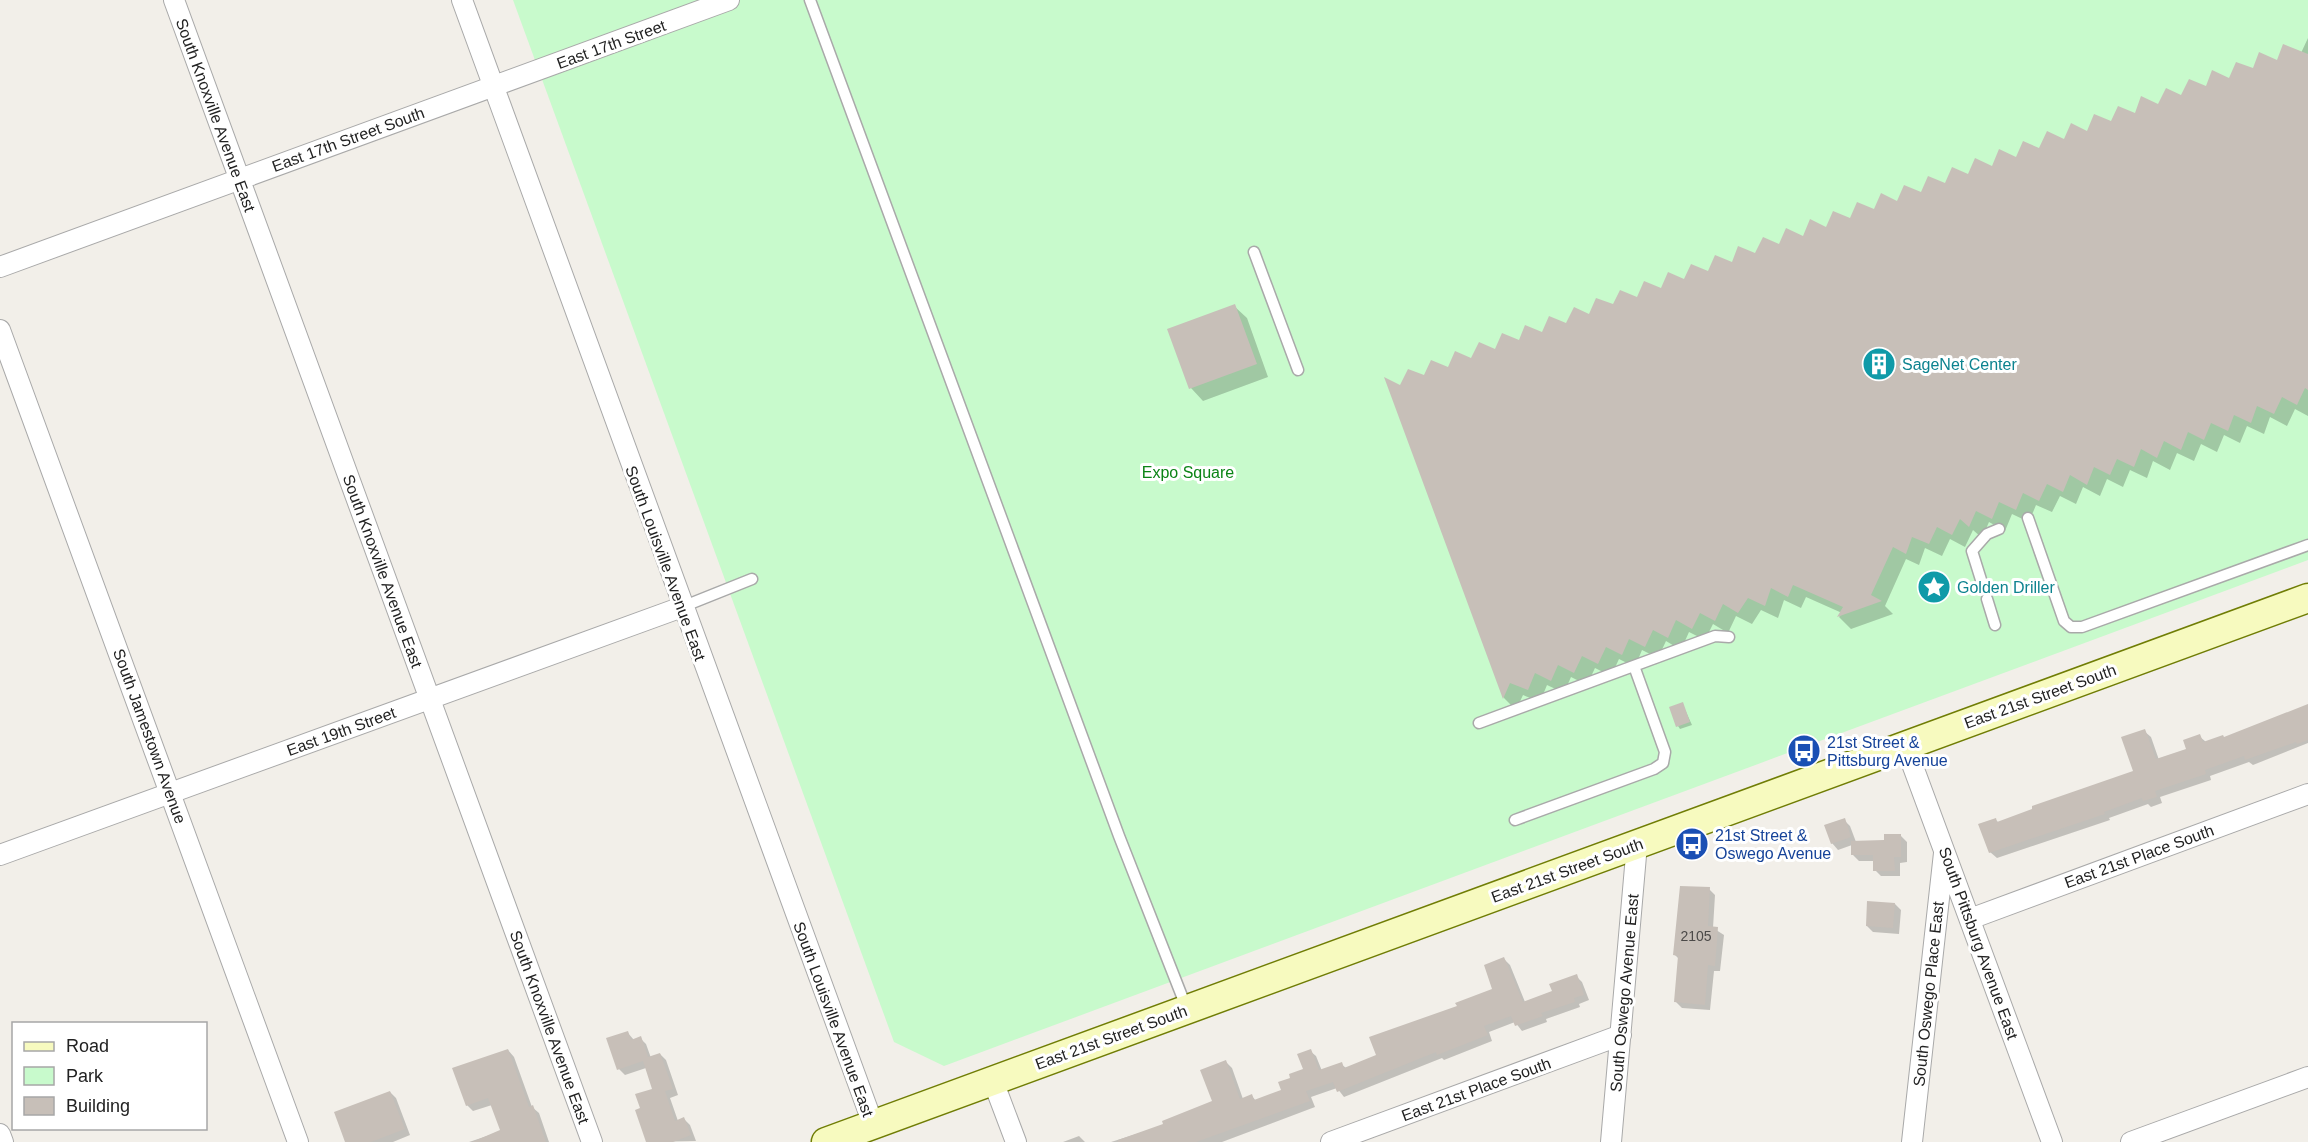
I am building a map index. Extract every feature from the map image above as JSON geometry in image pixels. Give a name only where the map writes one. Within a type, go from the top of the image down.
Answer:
[{"type":"main road","name":"East 21st Street South","points":[[826,1142],[2308,598]]},
{"type":"street","name":"South Knoxville Avenue East","points":[[174,0],[592,1142]]},
{"type":"street","name":"South Louisville Avenue East","points":[[462,0],[682,608],[873,1125]]},
{"type":"street","name":"East 17th Street","points":[[493,85],[729,0]]},
{"type":"street","name":"East 17th Street South","points":[[0,267],[493,85]]},
{"type":"street","name":"South Jamestown Avenue","points":[[0,330],[298,1142]]},
{"type":"street","name":"East 19th Street","points":[[0,855],[682,608]]},
{"type":"street","name":"South Pittsburg Avenue East","points":[[1905,745],[1945,847],[2052,1142]]},
{"type":"street","name":"East 21st Place South","points":[[1970,919],[2308,794]]},
{"type":"street","name":"South Oswego Avenue East","points":[[1611,1142],[1637,844]]},
{"type":"street","name":"South Oswego Place East","points":[[1912,1142],[1945,847]]},
{"type":"street","name":"East 21st Place South","points":[[1331,1142],[1621,1035]]},
{"type":"street","points":[[2131,1142],[2308,1077]]},
{"type":"street","points":[[993,1081],[1016,1142]]},
{"type":"street","points":[[0,1134],[3,1142]]},
{"type":"lane","points":[[810,0],[1119,836],[1187,1009]]},
{"type":"lane","points":[[1254,252],[1298,369]]},
{"type":"lane","points":[[2028,518],[2064,621],[2071,627],[2082,627],[2308,544]]},
{"type":"lane","points":[[1982,583],[1972,551],[1987,534],[1999,529]]},
{"type":"lane","points":[[682,608],[752,579]]},
{"type":"lane","points":[[1987,598],[1995,625]]},
{"type":"lane","points":[[1479,723],[1715,636],[1729,637]]},
{"type":"lane","points":[[1515,820],[1654,769],[1663,763],[1665,752],[1634,666]]},
{"type":"green space","name":"Expo Square","points":[[513,0],[2308,0],[2308,560],[944,1066],[894,1042]]},
{"type":"building","name":"SageNet Center","points":[[2283,44],[2308,54],[2308,390],[2305,388],[2297,405],[2282,397],[2274,414],[2257,406],[2251,423],[2234,415],[2228,431],[2211,423],[2204,440],[2188,432],[2181,450],[2164,441],[2157,458],[2141,449],[2134,467],[2117,459],[2110,475],[2094,467],[2087,485],[2070,475],[2063,492],[2047,484],[2039,501],[2023,493],[2016,510],[1999,502],[1992,519],[1976,511],[1969,527],[1960,519],[1952,535],[1937,527],[1929,544],[1912,537],[1906,554],[1893,547],[1871,595],[1882,601],[1837,617],[1843,607],[1793,585],[1788,597],[1771,588],[1765,606],[1748,598],[1738,613],[1723,604],[1715,621],[1700,613],[1692,629],[1676,620],[1668,638],[1653,630],[1645,647],[1629,639],[1622,655],[1606,647],[1598,664],[1582,656],[1574,673],[1558,665],[1551,681],[1535,673],[1528,690],[1510,683],[1503,699],[1384,377],[1400,385],[1408,369],[1424,375],[1431,360],[1448,367],[1455,351],[1471,358],[1479,342],[1495,349],[1502,333],[1519,340],[1525,325],[1542,332],[1549,316],[1566,323],[1574,307],[1589,314],[1596,298],[1613,304],[1620,290],[1637,297],[1644,281],[1661,288],[1668,272],[1684,279],[1691,264],[1708,271],[1715,255],[1732,262],[1738,246],[1755,253],[1763,237],[1779,244],[1786,228],[1803,236],[1810,219],[1826,227],[1833,211],[1850,218],[1857,202],[1874,209],[1881,193],[1897,201],[1904,185],[1921,192],[1928,176],[1945,183],[1952,167],[1968,174],[1975,158],[1992,166],[1999,149],[2016,157],[2023,141],[2039,148],[2047,131],[2064,139],[2071,123],[2087,131],[2094,114],[2111,121],[2118,106],[2135,113],[2141,96],[2158,104],[2166,88],[2181,95],[2189,79],[2206,86],[2212,70],[2229,78],[2236,62],[2253,68],[2259,52],[2277,60]]},
{"type":"building","points":[[1235,304],[1257,364],[1189,389],[1167,329]]},
{"type":"building","points":[[1683,702],[1690,722],[1676,727],[1669,707]]},
{"type":"building","points":[[2308,704],[2308,740],[2245,760],[2244,756],[2205,770],[2206,774],[2155,791],[2157,797],[2143,801],[2142,798],[2104,812],[2105,814],[1989,853],[1978,824],[1996,818],[1997,822],[2032,809],[2032,806],[2133,771],[2121,737],[2145,729],[2156,759],[2186,749],[2183,740],[2200,734],[2203,742],[2223,735],[2224,737]]},
{"type":"building","points":[[1845,818],[1851,837],[1831,844],[1824,825]]},
{"type":"building","points":[[1884,834],[1901,834],[1901,857],[1894,857],[1895,871],[1873,871],[1873,855],[1851,855],[1851,841],[1884,840]]},
{"type":"building","points":[[1680,886],[1710,887],[1708,926],[1718,927],[1715,966],[1708,965],[1705,1005],[1674,1002],[1678,956],[1673,955]]},
{"type":"building","points":[[1867,901],[1895,903],[1893,928],[1866,926]]},
{"type":"building","points":[[1504,957],[1523,1002],[1552,991],[1549,984],[1577,974],[1584,995],[1574,998],[1575,1002],[1541,1013],[1543,1016],[1515,1026],[1511,1016],[1484,1026],[1488,1035],[1437,1055],[1436,1052],[1337,1092],[1333,1082],[1306,1091],[1310,1101],[1196,1142],[1118,1142],[1118,1140],[1163,1124],[1162,1121],[1212,1101],[1200,1070],[1226,1060],[1240,1099],[1252,1094],[1254,1100],[1281,1090],[1278,1082],[1290,1078],[1289,1074],[1303,1069],[1297,1054],[1311,1049],[1319,1070],[1342,1062],[1344,1068],[1376,1055],[1369,1037],[1457,1006],[1455,1003],[1492,989],[1484,965]]},
{"type":"building","points":[[628,1031],[631,1040],[641,1036],[648,1057],[660,1053],[673,1089],[665,1091],[675,1121],[684,1117],[691,1135],[673,1142],[646,1142],[635,1110],[640,1108],[635,1094],[652,1089],[643,1061],[617,1070],[606,1038]]},
{"type":"building","points":[[508,1049],[529,1107],[533,1105],[546,1142],[472,1142],[500,1130],[488,1098],[466,1106],[452,1068]]},
{"type":"building","points":[[390,1091],[405,1129],[371,1142],[345,1142],[334,1112]]},
{"type":"place","name":"SageNet Center","points":[[1879,364]]},
{"type":"place","name":"Golden Driller","points":[[1934,587]]},
{"type":"place","name":"21st Street & Pittsburg Avenue","points":[[1804,751]]},
{"type":"place","name":"21st Street & Oswego Avenue","points":[[1692,844]]}]
